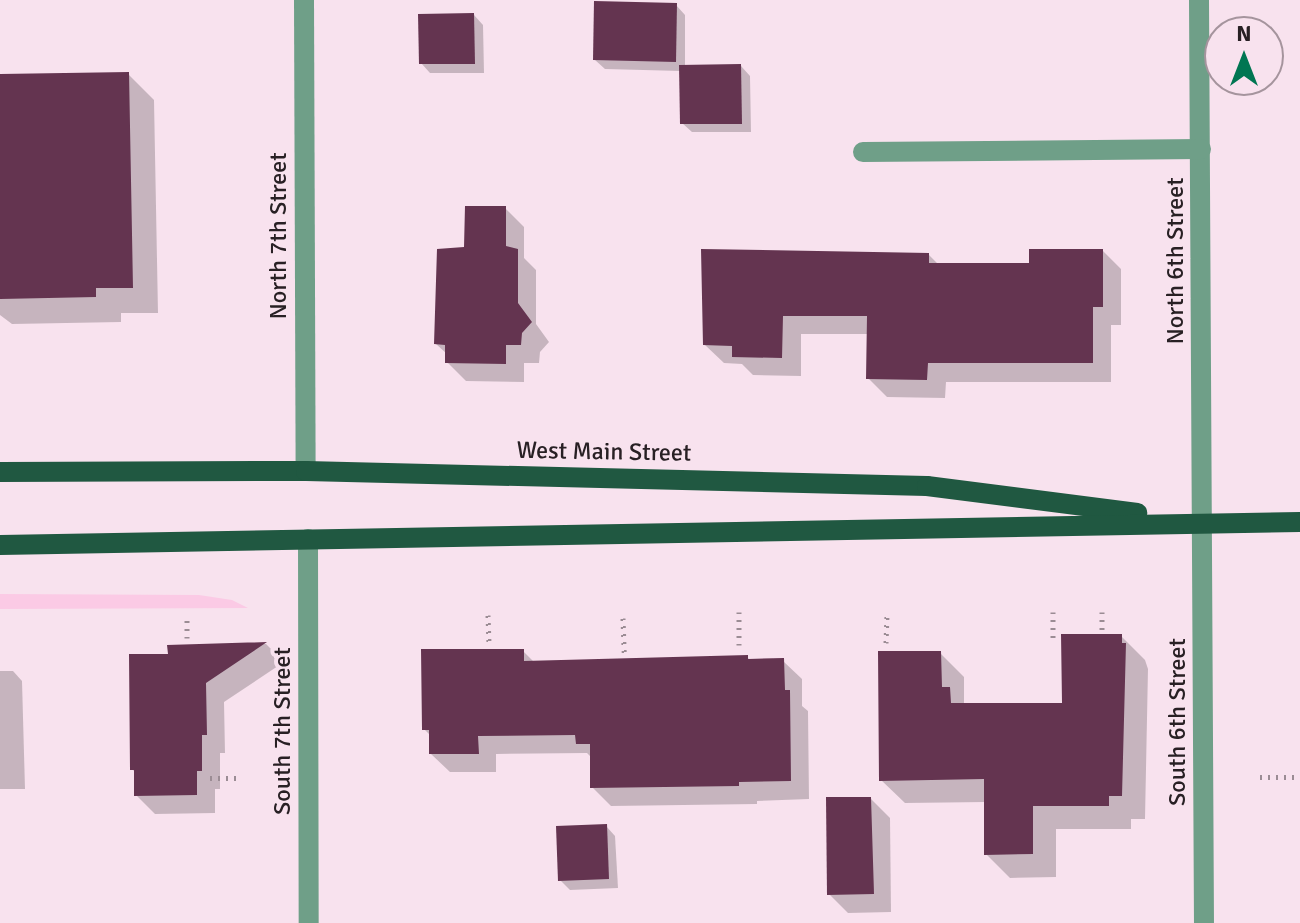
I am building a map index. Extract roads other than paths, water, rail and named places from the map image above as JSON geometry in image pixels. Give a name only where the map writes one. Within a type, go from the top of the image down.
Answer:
[{"type":"main road","name":"West Main Street","points":[[0,472],[306,471],[927,486],[1204,522]]},
{"type":"main road","name":"West Main Street","points":[[0,545],[1300,522]]},
{"type":"street","name":"North 7th Street","points":[[304,0],[306,471]]},
{"type":"street","name":"North 6th Street","points":[[1199,0],[1204,522]]},
{"type":"street","points":[[863,152],[1201,149]]},
{"type":"street","name":"South 6th Street","points":[[1204,522],[1204,923]]},
{"type":"street","name":"South 7th Street","points":[[308,539],[309,923]]}]
